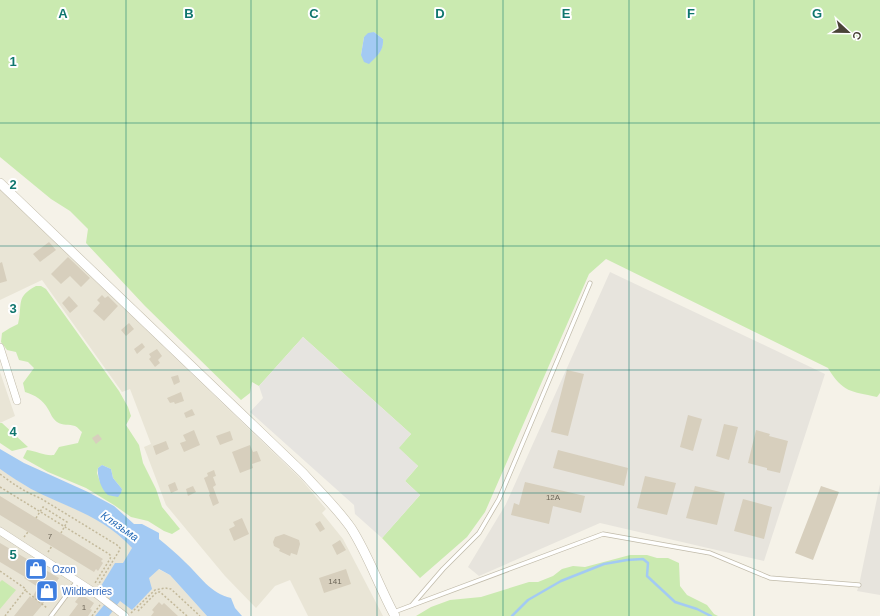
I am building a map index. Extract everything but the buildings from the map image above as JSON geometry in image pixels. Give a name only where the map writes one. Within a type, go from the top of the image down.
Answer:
[{"type":"street","points":[[0,183],[303,473],[329,501],[351,528],[367,555],[394,614]]},
{"type":"street","points":[[0,347],[17,401]]},
{"type":"street","points":[[0,531],[77,581],[122,614]]},
{"type":"lane","points":[[411,606],[443,568],[479,533],[499,499],[590,283]]},
{"type":"lane","points":[[394,614],[411,606],[604,534],[710,553],[770,578],[859,585]]},
{"type":"lane","points":[[51,616],[77,581]]},
{"type":"path","points":[[0,474],[17,487],[58,508],[120,548],[98,586]]},
{"type":"path","points":[[0,487],[111,556],[95,583]]},
{"type":"path","points":[[36,518],[43,507],[67,522],[61,533]]},
{"type":"path","points":[[54,514],[58,508]]},
{"type":"path","points":[[24,537],[28,532]]},
{"type":"path","points":[[48,552],[52,546]]},
{"type":"path","points":[[0,571],[26,587],[26,591],[46,608]]},
{"type":"path","points":[[122,614],[155,590],[165,588],[171,589],[200,616]]},
{"type":"path","points":[[4,616],[26,591]]},
{"type":"path","points":[[138,611],[157,592],[160,592],[187,616]]},
{"type":"shaded area","points":[[0,189],[301,479],[326,509],[322,513],[343,539],[383,616],[308,616],[290,580],[275,586],[256,608],[225,576],[166,505],[144,447],[151,444],[130,389],[122,392],[42,280],[0,300]]},
{"type":"shaded area","points":[[610,272],[825,374],[764,561],[600,523],[479,576],[468,567],[506,504]]},
{"type":"shaded area","points":[[303,337],[411,434],[399,448],[418,466],[405,481],[420,495],[382,538],[355,514],[354,505],[250,412],[263,398],[259,386]]},
{"type":"shaded area","points":[[0,372],[15,416],[0,423]]},
{"type":"shaded area","points":[[0,469],[31,489],[91,516],[121,535],[132,548],[158,569],[170,575],[207,616],[0,616]]},
{"type":"shaded area","points":[[880,484],[880,595],[857,591]]},
{"type":"green space","points":[[0,0],[880,0],[880,393],[877,397],[848,390],[838,382],[828,368],[606,259],[589,274],[485,512],[467,537],[420,578],[382,538],[420,495],[405,481],[418,466],[398,448],[411,434],[303,337],[259,386],[252,382],[250,393],[241,400],[145,306],[86,243],[88,229],[70,211],[51,199],[0,157]],"holes":[[[374,32],[383,39],[381,50],[373,59],[361,55],[364,37]]]},
{"type":"green space","points":[[36,286],[41,286],[46,289],[119,391],[131,416],[126,425],[139,445],[143,463],[156,489],[162,507],[180,529],[172,534],[148,521],[131,517],[86,488],[48,472],[23,458],[27,450],[47,455],[54,455],[59,447],[78,443],[82,432],[75,426],[57,422],[41,400],[25,392],[23,383],[34,368],[28,362],[19,360],[16,352],[7,350],[1,342],[2,333],[18,324],[22,298],[29,290]],"holes":[[[102,465],[111,469],[113,478],[122,489],[100,482],[97,473],[98,468]]]},
{"type":"green space","points":[[0,423],[2,423],[28,447],[12,451],[0,443]]},
{"type":"green space","points":[[630,555],[647,555],[657,558],[668,558],[679,563],[680,586],[687,595],[707,605],[714,614],[718,616],[416,616],[431,607],[450,600],[481,597],[529,582],[538,582],[553,576],[562,569],[573,566],[585,567]]},
{"type":"green space","points":[[2,580],[16,590],[0,609],[0,582]]},
{"type":"water","points":[[374,32],[383,39],[383,43],[379,53],[369,64],[364,62],[361,55],[364,37],[368,33]]},
{"type":"water","name":"Клязьма","points":[[0,449],[24,463],[88,492],[114,506],[134,524],[142,524],[159,533],[159,539],[179,556],[211,588],[217,593],[231,598],[235,608],[242,616],[207,616],[170,575],[159,569],[149,578],[152,589],[132,610],[120,601],[109,616],[95,616],[113,594],[101,586],[115,563],[123,563],[132,548],[121,537],[97,520],[31,489],[0,469]]},
{"type":"water","points":[[102,465],[111,469],[113,478],[122,489],[118,497],[108,495],[101,486],[98,468]]},
{"type":"waterway","points":[[512,616],[528,600],[561,581],[604,564],[643,559],[648,563],[647,576],[675,602],[697,609],[711,616]]},
{"type":"place","name":"Ozon","points":[[36,569]]},
{"type":"place","name":"Wildberries","points":[[47,591]]}]
